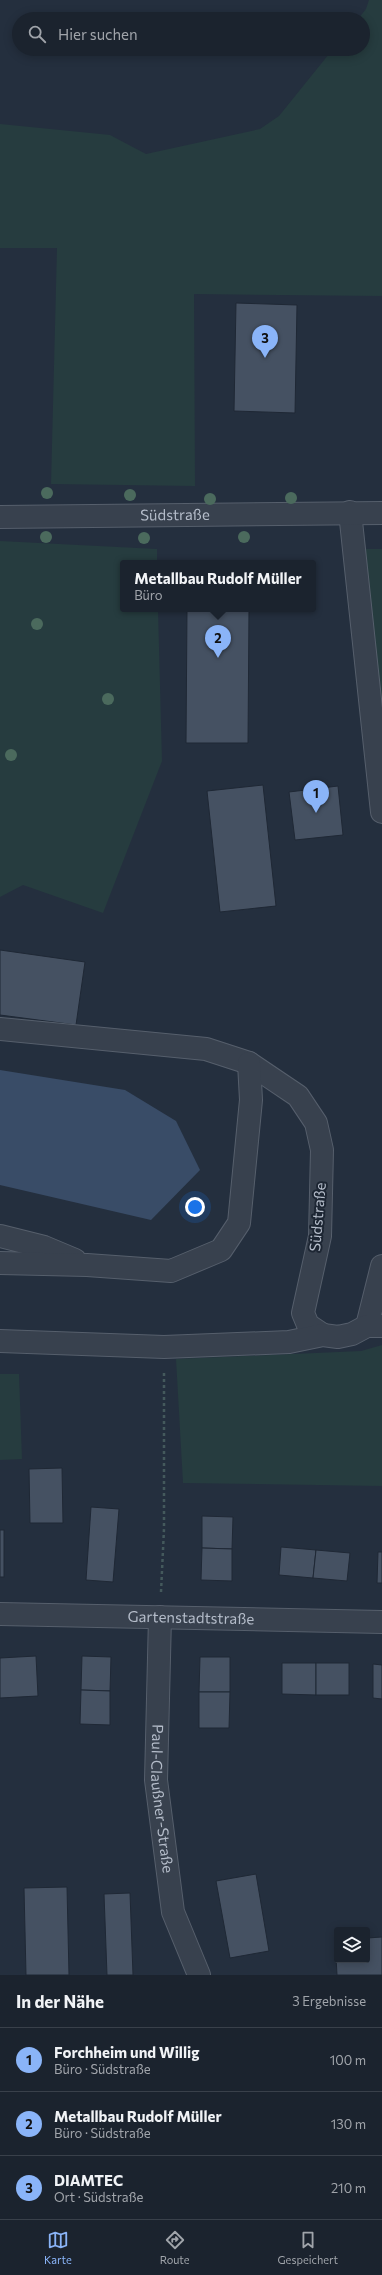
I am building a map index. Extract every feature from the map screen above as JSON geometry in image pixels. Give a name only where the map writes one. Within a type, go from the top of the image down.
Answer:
[{"type":"street","name":"Südstraße","points":[[0,517],[350,512],[382,513]]},
{"type":"street","points":[[350,512],[382,812]]},
{"type":"street","points":[[0,1029],[206,1049],[249,1064],[251,1100],[239,1223],[221,1250],[171,1270],[87,1265],[0,1263]]},
{"type":"street","name":"Südstraße","points":[[249,1064],[298,1096],[316,1123],[322,1150],[320,1236],[303,1313],[308,1326],[323,1335]]},
{"type":"street","points":[[0,1236],[44,1247],[87,1265]]},
{"type":"street","points":[[0,1341],[164,1347],[289,1342],[323,1335],[338,1337],[375,1326],[382,1266]]},
{"type":"street","name":"Gartenstadtstraße","points":[[0,1614],[160,1616],[382,1622]]},
{"type":"street","name":"Paul-Claußner-Straße","points":[[160,1616],[156,1780],[173,1912],[199,1975]]},
{"type":"path","points":[[160,1616],[164,1529],[164,1347]]},
{"type":"green space","points":[[369,0],[382,0],[382,296],[194,294],[195,486],[51,484],[57,248],[0,248],[0,124],[110,135],[146,154],[260,129],[279,116],[327,56],[370,56],[370,12],[364,12]]},
{"type":"green space","points":[[0,541],[157,549],[157,560],[120,560],[120,612],[158,612],[162,761],[103,913],[23,885],[0,897]]},
{"type":"green space","points":[[365,549],[382,549],[382,705],[379,683]]},
{"type":"green space","points":[[382,1345],[382,1486],[183,1483],[176,1359],[361,1351]]},
{"type":"green space","points":[[0,1374],[19,1374],[22,1459],[0,1460]]},
{"type":"water","points":[[0,1070],[125,1090],[176,1121],[200,1170],[151,1220],[0,1185]]},
{"type":"building","points":[[236,303],[297,305],[295,413],[234,411]]},
{"type":"building","points":[[187,612],[249,612],[248,743],[186,743]]},
{"type":"building","points":[[263,785],[276,906],[220,912],[207,791]]},
{"type":"building","points":[[338,786],[343,835],[295,840],[289,792]]},
{"type":"building","points":[[0,950],[85,962],[76,1025],[0,1015]]},
{"type":"building","points":[[62,1468],[63,1523],[30,1523],[29,1469]]},
{"type":"building","points":[[91,1507],[119,1509],[113,1582],[86,1580]]},
{"type":"building","points":[[202,1516],[233,1517],[232,1549],[202,1548]]},
{"type":"building","points":[[0,1530],[4,1530],[4,1577],[0,1577]]},
{"type":"building","points":[[281,1547],[316,1550],[313,1578],[279,1575]]},
{"type":"building","points":[[202,1548],[232,1549],[232,1581],[201,1580]]},
{"type":"building","points":[[316,1550],[350,1553],[347,1581],[313,1578]]},
{"type":"building","points":[[378,1552],[382,1552],[382,1583],[377,1583]]},
{"type":"building","points":[[36,1656],[38,1696],[0,1698],[0,1658]]},
{"type":"building","points":[[82,1656],[111,1657],[110,1691],[81,1690]]},
{"type":"building","points":[[200,1657],[230,1657],[230,1692],[199,1692]]},
{"type":"building","points":[[282,1663],[316,1663],[316,1695],[282,1694]]},
{"type":"building","points":[[316,1663],[349,1663],[349,1695],[316,1695]]},
{"type":"building","points":[[373,1664],[382,1665],[382,1699],[373,1698]]},
{"type":"building","points":[[81,1690],[110,1691],[110,1725],[80,1724]]},
{"type":"building","points":[[199,1692],[230,1692],[229,1728],[199,1728]]},
{"type":"building","points":[[256,1874],[269,1951],[230,1958],[216,1881]]},
{"type":"building","points":[[67,1887],[69,1975],[26,1975],[24,1888]]},
{"type":"building","points":[[130,1893],[133,1975],[107,1975],[104,1894]]},
{"type":"building","points":[[382,1937],[382,1975],[337,1975],[336,1963],[370,1963],[370,1938]]},
{"type":"place","name":"DIAMTEC","points":[[265,358]]},
{"type":"place","name":"Metallbau Rudolf Müller","points":[[218,658]]},
{"type":"place","name":"Forchheim und Willig","points":[[316,813]]}]
